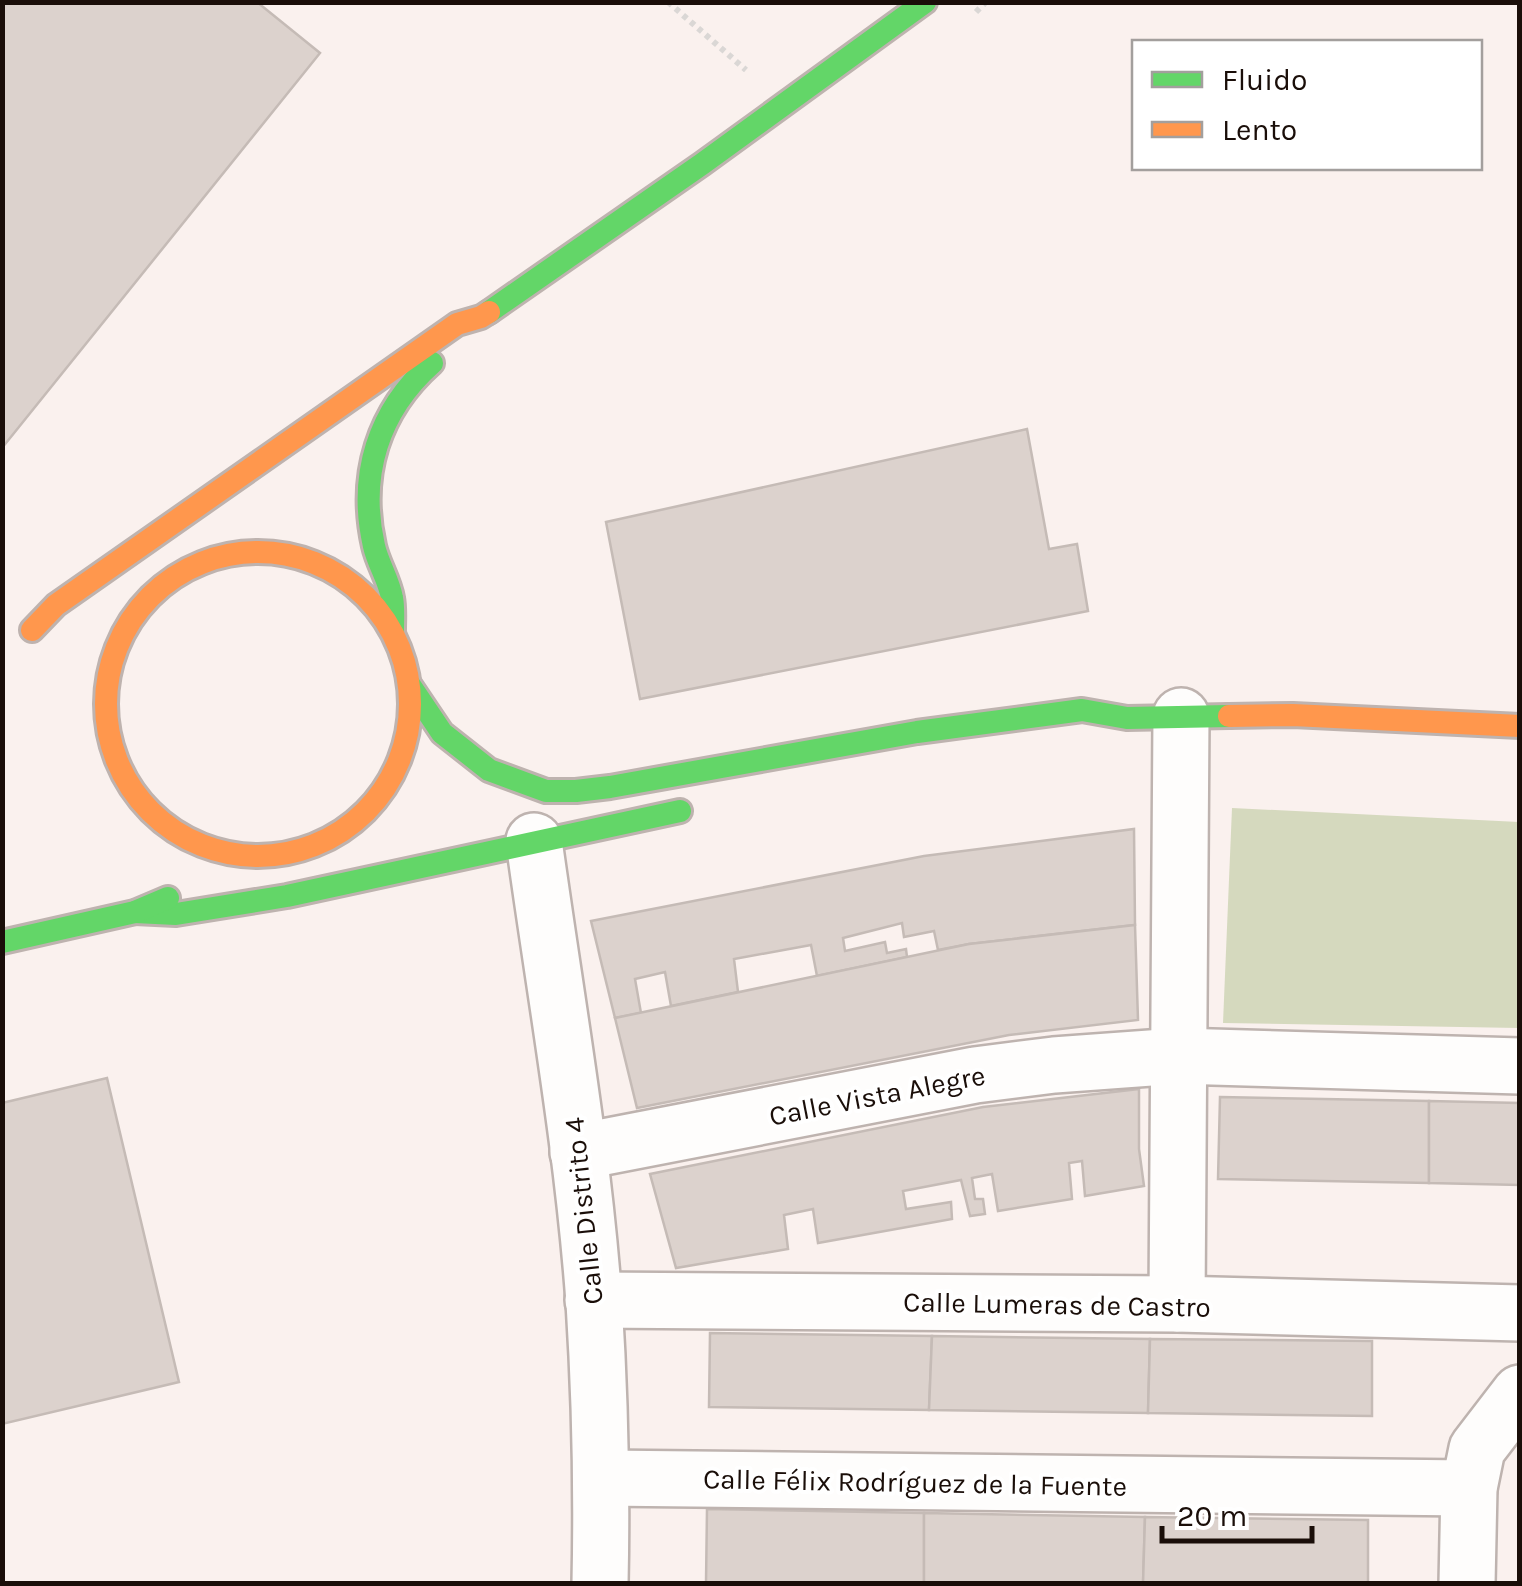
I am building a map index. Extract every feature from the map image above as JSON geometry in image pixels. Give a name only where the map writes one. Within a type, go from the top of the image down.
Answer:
[{"type":"main road","points":[[175,576],[142,606],[119,642],[107,685],[108,729],[121,771],[146,808],[180,835],[221,852],[264,857],[294,853],[350,826],[374,804],[392,777],[404,748],[410,716],[409,684],[394,633],[392,598],[374,547],[369,508],[376,442],[402,394],[422,370],[466,337],[481,317],[925,2]]},
{"type":"main road","points":[[78,618],[25,635],[56,605],[283,445],[457,324],[481,317]]},
{"type":"main road","points":[[119,602],[208,560],[243,552],[280,553],[314,562],[346,579],[372,603],[394,633]]},
{"type":"main road","points":[[409,684],[442,733],[489,770],[546,791],[610,787],[917,732],[1082,710],[1127,718],[1293,715],[1520,726]]},
{"type":"main road","points":[[1099,732],[1127,718]]},
{"type":"main road","points":[[135,912],[176,914],[287,896],[508,836],[708,804]]},
{"type":"main road","points":[[323,842],[360,848]]},
{"type":"main road","points":[[216,878],[264,857]]},
{"type":"main road","points":[[2,942],[135,912],[184,892]]},
{"type":"street","points":[[1177,1304],[1181,716]]},
{"type":"street","name":"Calle Distrito 4","points":[[508,836],[578,1152],[594,1300],[602,1478],[600,1584]]},
{"type":"street","name":"Calle Vista Alegre","points":[[578,1152],[976,1075],[1054,1065],[1178,1056],[1520,1066]]},
{"type":"street","name":"Calle Lumeras de Castro","points":[[594,1300],[1177,1304],[1520,1312]]},
{"type":"street","points":[[1467,1584],[1469,1488],[1478,1449],[1520,1393]]},
{"type":"street","name":"Calle Félix Rodríguez de la Fuente","points":[[602,1478],[1469,1488]]},
{"type":"path","points":[[668,2],[785,104]]},
{"type":"green space","points":[[1232,808],[1519,822],[1519,1028],[1223,1023]]},
{"type":"building","points":[[2,2],[257,2],[320,53],[2,448]]},
{"type":"building","points":[[1027,429],[1049,549],[1077,544],[1088,611],[640,699],[606,522]]},
{"type":"building","points":[[1134,829],[1135,925],[938,950],[934,931],[904,937],[902,923],[843,938],[845,951],[885,942],[887,953],[906,949],[907,957],[817,976],[811,945],[734,959],[738,992],[671,1006],[665,972],[635,979],[641,1013],[615,1018],[591,921],[924,856]]},
{"type":"building","points":[[1135,925],[1138,1020],[1009,1035],[637,1108],[615,1018],[969,944]]},
{"type":"building","points":[[107,1078],[179,1382],[2,1424],[2,1103]]},
{"type":"building","points":[[1139,1089],[1139,1149],[1144,1186],[1085,1196],[1082,1161],[1069,1163],[1072,1199],[998,1211],[992,1174],[972,1178],[975,1199],[983,1199],[985,1214],[970,1216],[961,1180],[903,1191],[906,1209],[951,1202],[952,1219],[818,1243],[813,1209],[784,1215],[788,1249],[676,1268],[650,1174],[983,1107]]},
{"type":"building","points":[[1220,1097],[1429,1101],[1429,1183],[1218,1179]]},
{"type":"building","points":[[1429,1101],[1520,1103],[1520,1185],[1429,1183]]},
{"type":"building","points":[[710,1333],[932,1336],[929,1410],[709,1407]]},
{"type":"building","points":[[932,1336],[1150,1339],[1148,1413],[929,1410]]},
{"type":"building","points":[[1150,1339],[1372,1341],[1372,1416],[1148,1413]]},
{"type":"building","points":[[707,1509],[924,1513],[924,1584],[706,1583]]},
{"type":"building","points":[[924,1513],[1145,1517],[1143,1584],[924,1584]]},
{"type":"building","points":[[1145,1517],[1368,1520],[1368,1584],[1143,1584]]},
{"type":"traffic: fast","points":[[489,312],[925,2]]},
{"type":"traffic: fast","points":[[393,629],[392,598],[376,553],[370,520],[371,470],[386,423],[413,382],[432,363]]},
{"type":"traffic: fast","points":[[409,684],[442,733],[489,770],[546,791],[610,787],[917,732],[1082,710],[1127,718],[1229,716]]},
{"type":"traffic: fast","points":[[135,912],[176,914],[287,896],[680,811]]},
{"type":"traffic: fast","points":[[2,942],[135,912],[168,898]]},
{"type":"traffic: slow","points":[[32,630],[56,605],[457,324],[489,312]]},
{"type":"traffic: slow","points":[[258,552],[288,555],[316,564],[365,597],[398,646],[407,674],[410,704],[407,734],[398,762],[365,811],[316,844],[288,853],[258,856],[228,853],[200,844],[151,811],[118,762],[109,734],[106,704],[109,674],[118,646],[151,597],[200,564],[228,555],[258,552]]},
{"type":"traffic: slow","points":[[1229,716],[1293,715],[1520,726]]}]
